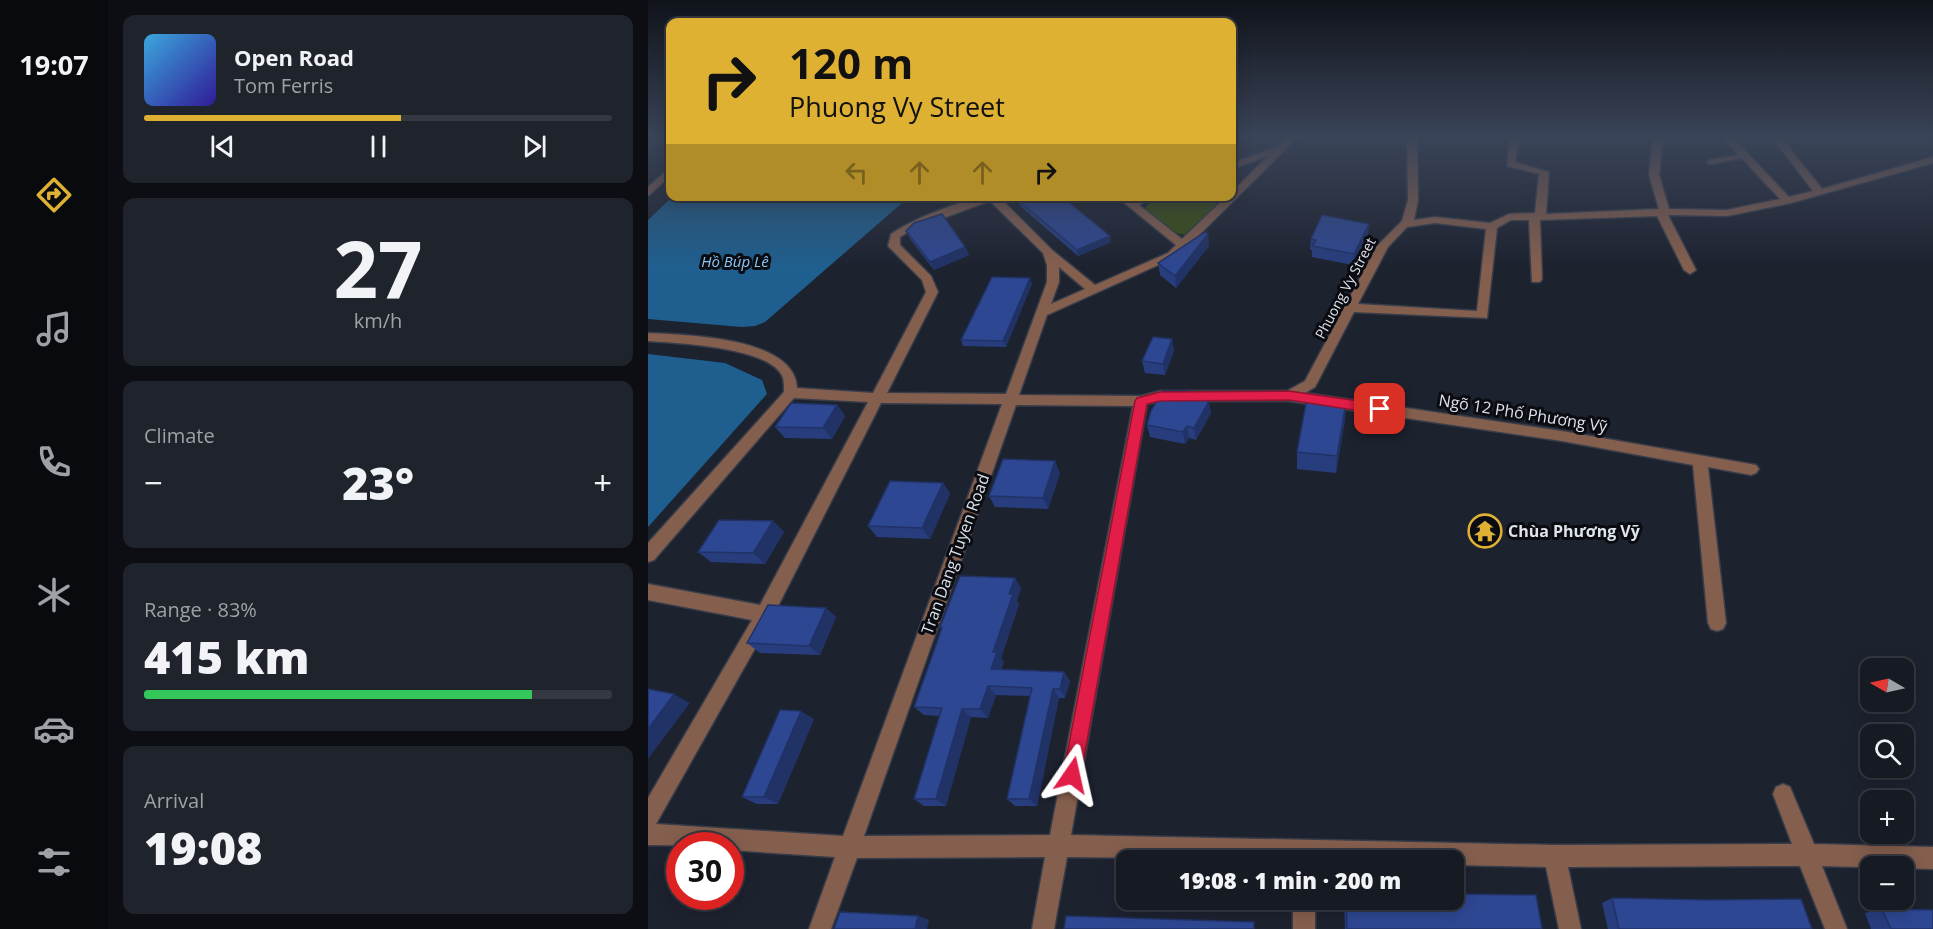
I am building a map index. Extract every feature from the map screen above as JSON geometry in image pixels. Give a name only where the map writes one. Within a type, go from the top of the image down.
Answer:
[{"type":"street","points":[[648,192],[660,180]]},
{"type":"street","points":[[1236,195],[1251,180]]},
{"type":"street","points":[[1413,180],[1413,200],[1407,224],[1435,220],[1492,226],[1509,217],[1586,217],[1663,212],[1727,213],[1787,201],[1864,180]]},
{"type":"street","points":[[1536,279],[1537,216],[1543,180]]},
{"type":"street","points":[[1655,180],[1663,212],[1690,270]]},
{"type":"street","points":[[1768,180],[1787,201]]},
{"type":"street","points":[[1810,180],[1819,192]]},
{"type":"street","points":[[648,818],[765,614],[932,291],[927,279],[894,246],[895,236],[909,227],[982,201]]},
{"type":"street","points":[[997,201],[1048,252],[1094,290]]},
{"type":"street","points":[[1127,201],[1184,246]]},
{"type":"street","points":[[1131,204],[1138,201]]},
{"type":"street","points":[[1042,313],[1172,255],[1230,201]]},
{"type":"street","name":"Phuong Vy Street","points":[[1289,396],[1310,384],[1383,246],[1401,226],[1407,224]]},
{"type":"street","points":[[1352,308],[1483,315],[1492,226]]},
{"type":"street","name":"Tran Dang Tuyen Road","points":[[820,929],[1053,282],[1053,265],[1048,252]]},
{"type":"street","points":[[648,337],[723,343],[771,359],[782,365],[789,375],[791,393],[648,555]]},
{"type":"street","points":[[791,393],[877,398],[1141,401],[1160,396],[1289,396]]},
{"type":"street","name":"Ngõ 12 Phố Phương Vỹ","points":[[1289,396],[1562,436],[1751,469]]},
{"type":"street","points":[[1043,929],[1141,401]]},
{"type":"street","points":[[1700,460],[1717,623]]},
{"type":"street","points":[[648,592],[765,614]]},
{"type":"street","points":[[1783,794],[1836,929]]},
{"type":"street","points":[[648,834],[851,847],[1059,845],[1170,850]]},
{"type":"street","points":[[1464,856],[1807,855],[1933,858]]},
{"type":"street","points":[[1556,856],[1570,929]]},
{"type":"street","points":[[1304,910],[1304,929]]},
{"type":"green space","points":[[1156,201],[1223,201],[1189,234],[1177,233],[1165,226],[1144,210],[1148,204]]},
{"type":"water","name":"Hồ Búp Lê","points":[[668,201],[904,201],[765,322],[742,327],[648,319],[648,220]]},
{"type":"water","points":[[648,354],[725,363],[762,380],[767,394],[648,527]]},
{"type":"building","points":[[1019,201],[1067,201],[1110,236],[1077,250]]},
{"type":"building","points":[[942,214],[965,247],[930,262],[906,231],[914,223]]},
{"type":"building","points":[[1322,215],[1369,224],[1354,254],[1312,246],[1316,240],[1311,239]]},
{"type":"building","points":[[1205,232],[1208,234],[1175,276],[1158,263]]},
{"type":"building","points":[[992,277],[1030,278],[1003,341],[961,340]]},
{"type":"building","points":[[1153,337],[1172,339],[1163,364],[1142,361]]},
{"type":"building","points":[[1163,391],[1189,391],[1187,396],[1209,401],[1194,428],[1187,426],[1183,432],[1147,425],[1151,411]]},
{"type":"building","points":[[1307,398],[1346,402],[1337,456],[1297,452]]},
{"type":"building","points":[[791,403],[837,405],[823,428],[775,427]]},
{"type":"building","points":[[1003,459],[1055,461],[1043,498],[989,496]]},
{"type":"building","points":[[890,481],[943,483],[922,528],[868,526]]},
{"type":"building","points":[[719,520],[773,521],[753,553],[698,552]]},
{"type":"building","points":[[960,576],[1015,578],[1009,594],[1013,594],[993,652],[997,652],[991,669],[1064,672],[1060,689],[1053,689],[1029,799],[1007,799],[1032,688],[988,686],[980,709],[962,709],[936,799],[914,799],[942,708],[914,707],[942,628],[940,627]]},
{"type":"building","points":[[768,605],[826,608],[809,646],[747,643]]},
{"type":"building","points":[[648,689],[674,694],[648,729]]},
{"type":"building","points":[[780,710],[801,711],[764,797],[742,797]]},
{"type":"building","points":[[1464,894],[1536,895],[1542,929],[1347,929],[1346,910],[1464,910]]},
{"type":"building","points":[[1612,898],[1801,899],[1812,929],[1619,929]]},
{"type":"building","points":[[1882,910],[1933,910],[1933,929],[1891,929]]},
{"type":"building","points":[[840,912],[918,916],[915,929],[834,929]]},
{"type":"building","points":[[1066,916],[1254,922],[1254,929],[1064,929]]},
{"type":"place","name":"Chùa Phương Vỹ","points":[[1485,531]]},
{"type":"route","points":[[1072,775],[1141,401],[1160,396],[1289,396],[1380,409]]}]
